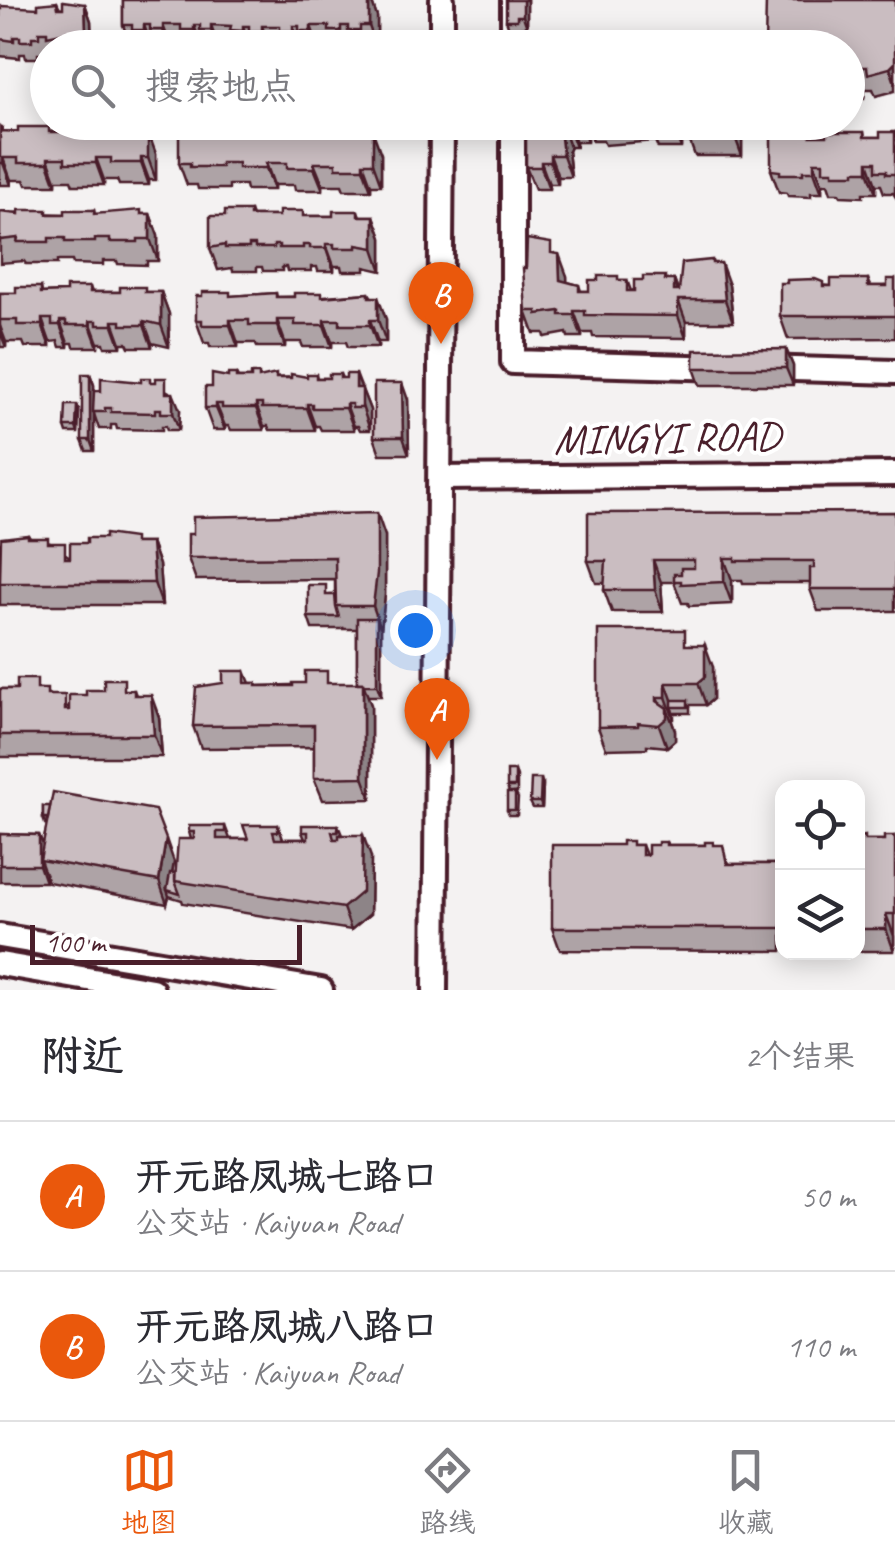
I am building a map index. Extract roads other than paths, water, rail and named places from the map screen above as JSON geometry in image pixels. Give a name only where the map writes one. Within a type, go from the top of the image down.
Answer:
[{"type":"street","points":[[442,0],[442,30]]},
{"type":"street","points":[[513,0],[513,30]]},
{"type":"street","points":[[435,990],[442,140]]},
{"type":"street","points":[[513,140],[513,362],[895,372]]},
{"type":"street","name":"MINGYI ROAD","points":[[440,478],[895,474]]},
{"type":"street","points":[[0,936],[321,990]]},
{"type":"street","points":[[0,964],[152,990]]},
{"type":"place","name":"开元路凤城八路口","points":[[441,344]]},
{"type":"place","name":"开元路凤城七路口","points":[[437,760]]}]
